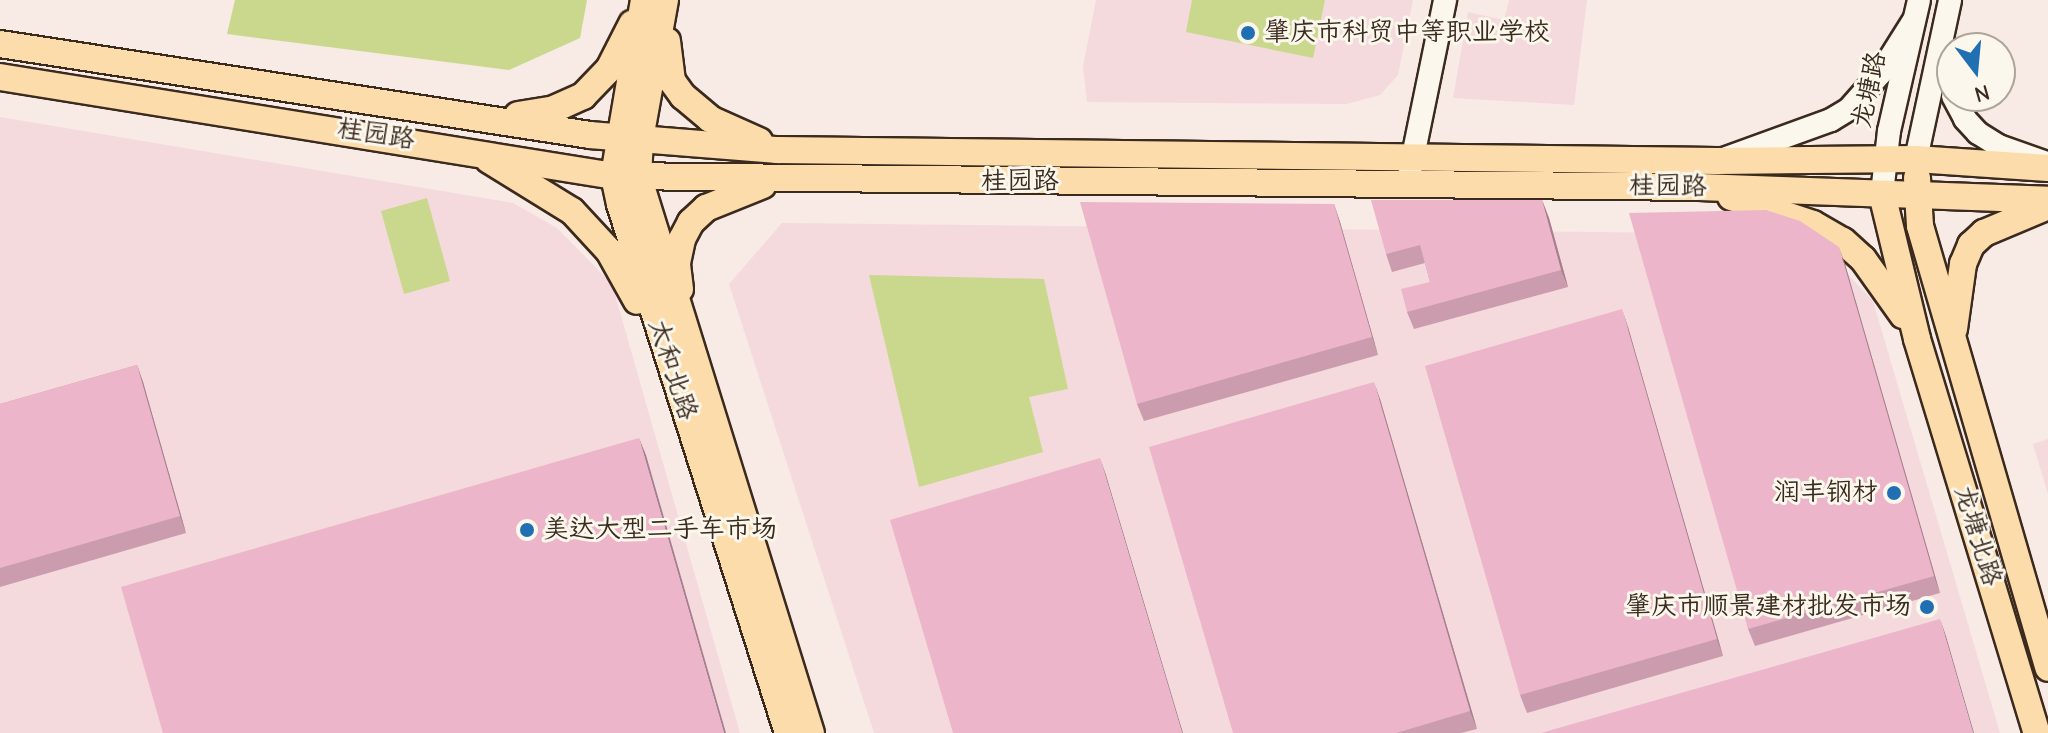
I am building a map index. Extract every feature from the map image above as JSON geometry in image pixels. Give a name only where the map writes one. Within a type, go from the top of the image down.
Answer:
[{"type":"main road","points":[[655,1],[672,81],[683,96],[710,119],[777,150]]},
{"type":"main road","points":[[480,117],[535,114],[583,96],[609,69],[655,1]]},
{"type":"main road","name":"太和北路","points":[[655,1],[626,176],[655,318],[788,733]]},
{"type":"main road","points":[[0,44],[630,139],[777,150],[1717,161],[1916,159],[2048,166]]},
{"type":"main road","name":"桂园路","points":[[0,77],[472,150],[568,171],[626,176],[776,180],[1699,187],[2048,203]]},
{"type":"main road","points":[[472,150],[572,211],[609,251],[637,301],[655,318]]},
{"type":"main road","name":"龙塘北路","points":[[1916,159],[1920,226],[2048,668]]},
{"type":"main road","name":"太和北路","points":[[626,176],[685,333],[811,733]]},
{"type":"main road","points":[[685,333],[677,263],[682,239],[691,222],[706,208],[776,180]]},
{"type":"main road","points":[[1699,187],[1813,224],[1843,241],[1884,286],[1917,339]]},
{"type":"main road","points":[[1882,194],[1917,339]]},
{"type":"main road","points":[[1953,340],[1963,264],[1971,245],[1984,233],[2048,203]]},
{"type":"main road","name":"龙塘北路","points":[[1917,339],[2037,733]]},
{"type":"street","points":[[1407,185],[1445,0]]},
{"type":"street","points":[[1717,161],[1831,120],[1849,109],[1880,74],[1916,10]]},
{"type":"street","name":"龙塘路","points":[[1882,194],[1884,159],[1916,10]]},
{"type":"street","points":[[1948,10],[1949,32]]},
{"type":"street","points":[[1916,159],[1948,10]]},
{"type":"street","points":[[1962,112],[1978,133],[1999,146],[2048,166]]},
{"type":"shaded area","name":"肇庆市科贸中等职业学校","points":[[1096,0],[1413,0],[1398,75],[1380,95],[1347,104],[1087,102],[1083,66]]},
{"type":"shaded area","points":[[1509,0],[1587,0],[1574,105],[1453,98],[1468,12],[1504,20]]},
{"type":"shaded area","points":[[0,117],[513,203],[557,228],[612,284],[740,733],[0,733]]},
{"type":"shaded area","points":[[782,223],[1778,234],[1840,266],[1873,301],[2000,733],[874,733],[729,284]]},
{"type":"shaded area","points":[[2048,439],[2048,494],[2033,444]]},
{"type":"green space","points":[[235,0],[587,0],[580,38],[509,70],[227,34]]},
{"type":"green space","points":[[1192,0],[1325,0],[1313,58],[1186,32]]},
{"type":"green space","points":[[427,198],[450,281],[404,294],[381,211]]},
{"type":"green space","points":[[869,275],[1044,279],[1068,389],[1029,397],[1043,452],[919,487]]},
{"type":"building","points":[[1371,200],[1542,200],[1561,270],[1407,312],[1401,289],[1430,282],[1420,245],[1386,254]]},
{"type":"building","points":[[1080,202],[1334,204],[1372,337],[1137,404]]},
{"type":"building","points":[[1766,210],[1800,221],[1839,247],[1934,576],[1748,629],[1629,213]]},
{"type":"building","points":[[1622,309],[1717,639],[1520,695],[1425,366]]},
{"type":"building","points":[[137,365],[180,516],[0,568],[0,404]]},
{"type":"building","points":[[1374,382],[1470,711],[1396,733],[1233,733],[1149,447]]},
{"type":"building","name":"美达大型二手车市场","points":[[639,438],[724,733],[163,733],[121,587]]},
{"type":"building","points":[[1100,458],[1182,733],[953,733],[890,520]]},
{"type":"building","points":[[1940,619],[1973,733],[1541,733]]},
{"type":"place","name":"肇庆市科贸中等职业学校","points":[[1248,33]]},
{"type":"place","name":"润丰钢材","points":[[1894,493]]},
{"type":"place","name":"美达大型二手车市场","points":[[527,530]]},
{"type":"place","name":"肇庆市顺景建材批发市场","points":[[1927,607]]}]
